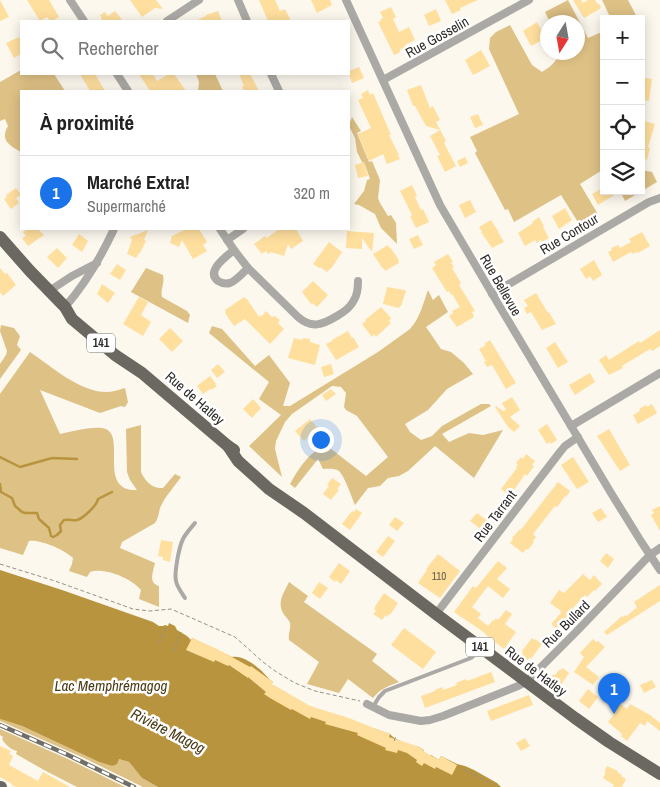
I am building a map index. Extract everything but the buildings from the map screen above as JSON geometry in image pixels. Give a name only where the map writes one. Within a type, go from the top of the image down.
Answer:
[{"type":"main road","name":"Rue de Hatley","points":[[0,237],[65,307],[72,319],[115,355],[142,373],[242,456],[274,483],[304,513],[575,718],[660,774]]},
{"type":"street","points":[[70,0],[83,20]]},
{"type":"street","points":[[168,20],[198,0]]},
{"type":"street","points":[[238,0],[247,20]]},
{"type":"street","name":"Rue Bellevue","points":[[346,0],[436,198],[571,426],[660,570]]},
{"type":"street","name":"Rue Gosselin","points":[[383,80],[529,0]]},
{"type":"street","points":[[118,75],[127,90]]},
{"type":"street","points":[[271,75],[278,90]]},
{"type":"street","name":"Rue Contour","points":[[492,294],[649,202],[660,198]]},
{"type":"street","points":[[65,307],[97,263],[114,230]]},
{"type":"street","points":[[221,230],[248,268],[298,317],[307,323],[318,325],[346,311],[357,294],[358,280]]},
{"type":"street","points":[[227,240],[242,230]]},
{"type":"street","points":[[234,250],[218,264],[214,273],[215,278],[225,284],[229,283],[248,268]]},
{"type":"street","points":[[49,291],[97,263]]},
{"type":"street","points":[[571,426],[660,373]]},
{"type":"street","name":"Rue Tarrant","points":[[436,614],[560,452],[578,437]]},
{"type":"street","name":"Rue Bullard","points":[[370,705],[389,715],[421,721],[430,720],[452,713],[526,682],[650,555],[660,548]]},
{"type":"lane","points":[[185,598],[178,588],[175,574],[184,536],[195,523]]},
{"type":"lane","points":[[370,705],[385,692],[471,658],[482,649]]},
{"type":"path","points":[[0,564],[55,581],[133,609],[154,611],[171,609],[235,637],[263,662],[295,682],[315,691],[370,705]]},
{"type":"path","points":[[160,643],[167,626]]},
{"type":"path","points":[[173,651],[181,632]]},
{"type":"path","points":[[394,741],[396,736]]},
{"type":"path","points":[[463,769],[492,784]]},
{"type":"shaded area","points":[[568,0],[576,15],[546,15],[545,12]]},
{"type":"shaded area","points":[[602,0],[628,0],[636,15],[609,15]]},
{"type":"shaded area","points":[[510,25],[532,65],[542,72],[556,60],[585,60],[585,32],[588,38],[600,33],[600,172],[580,184],[599,216],[581,227],[561,195],[514,222],[508,209],[505,210],[475,153],[477,151],[470,137],[519,114],[489,49],[490,38],[496,32]]},
{"type":"shaded area","points":[[20,71],[20,75],[55,75],[64,90],[20,90],[20,151],[5,139],[8,126],[5,119],[0,121],[0,82]]},
{"type":"shaded area","points":[[196,75],[215,75],[223,90],[198,90],[199,82]]},
{"type":"shaded area","points":[[352,117],[361,131],[357,133],[369,162],[372,161],[380,180],[378,198],[388,216],[391,215],[396,223],[397,244],[381,228],[375,214],[354,204],[364,191],[367,180],[370,179],[365,165],[357,152],[350,122]]},
{"type":"shaded area","points":[[645,171],[652,172],[657,182],[645,189]]},
{"type":"shaded area","points":[[622,195],[635,195],[625,201]]},
{"type":"shaded area","points":[[146,268],[163,275],[162,297],[187,311],[190,315],[188,323],[131,292]]},
{"type":"shaded area","points":[[428,290],[433,300],[439,295],[448,312],[426,327],[441,349],[451,352],[473,374],[447,389],[428,410],[405,424],[410,432],[421,440],[432,436],[442,426],[481,404],[489,404],[491,406],[442,434],[449,442],[469,433],[483,435],[503,430],[474,478],[435,446],[408,471],[399,476],[388,478],[380,486],[368,488],[355,505],[339,471],[323,469],[318,459],[295,488],[290,484],[301,467],[310,456],[326,445],[366,476],[388,457],[357,416],[344,407],[346,393],[341,387],[332,386],[292,414],[285,422],[276,441],[275,449],[282,477],[249,446],[281,415],[259,399],[269,382],[209,333],[212,326],[222,329],[255,366],[269,355],[290,383],[283,406],[290,406],[378,352],[410,329],[419,316]]},
{"type":"shaded area","points":[[1,325],[14,328],[20,336],[17,345],[21,350],[0,379],[0,364],[7,351],[0,331]]},
{"type":"shaded area","points":[[30,352],[66,378],[86,388],[106,392],[125,388],[128,402],[125,407],[121,406],[100,413],[40,390],[60,434],[83,429],[101,428],[106,429],[111,434],[114,442],[115,474],[118,482],[125,488],[137,490],[127,472],[126,429],[141,425],[141,472],[149,484],[163,488],[175,474],[181,477],[164,500],[155,523],[122,542],[120,548],[155,563],[152,580],[159,586],[159,607],[139,599],[141,590],[137,586],[131,581],[110,572],[90,572],[87,577],[69,571],[73,558],[52,546],[29,541],[23,555],[0,548],[0,394]]},
{"type":"shaded area","points":[[289,582],[308,596],[304,602],[377,654],[372,661],[399,682],[384,688],[373,698],[348,679],[339,693],[307,684],[319,662],[289,640],[290,623],[281,609],[281,605],[282,597]]},
{"type":"shaded area","points":[[0,719],[22,726],[99,762],[112,766],[119,759],[129,762],[142,778],[158,787],[143,787],[84,758],[0,721]]},
{"type":"shaded area","points":[[0,729],[125,787],[77,787],[16,754],[17,751],[8,746],[2,739]]},
{"type":"water","name":"Lac Memphrémagog","points":[[0,570],[153,622],[159,626],[168,626],[169,623],[191,640],[192,638],[232,657],[239,657],[249,661],[273,682],[271,684],[309,706],[390,734],[398,740],[424,750],[423,752],[430,757],[431,755],[439,760],[441,756],[474,770],[501,787],[158,787],[142,778],[129,762],[119,759],[117,764],[112,766],[99,762],[22,726],[0,719]]},
{"type":"waterway","points":[[0,457],[20,467],[52,458],[77,459]]},
{"type":"waterway","points":[[0,484],[1,492],[12,498],[15,506],[22,512],[37,513],[39,519],[49,528],[53,537],[61,531],[60,525],[64,520],[80,519],[93,508],[98,499],[112,492]]},
{"type":"railway","points":[[0,725],[134,787]]},
{"type":"place","name":"Marché Extra!","points":[[614,714]]},
{"type":"water label","name":"Rivière Magog","points":[[168,731]]}]
